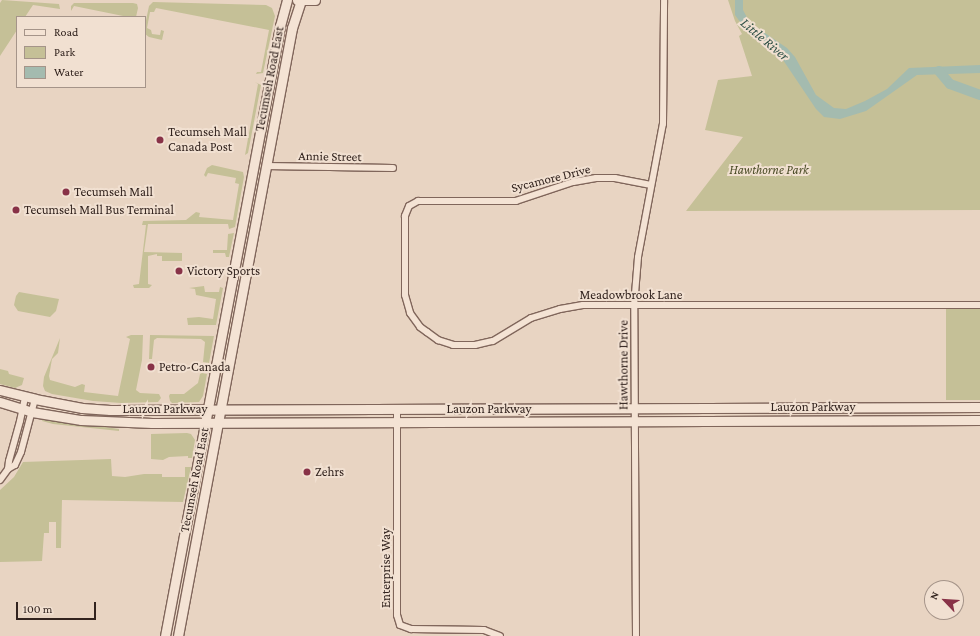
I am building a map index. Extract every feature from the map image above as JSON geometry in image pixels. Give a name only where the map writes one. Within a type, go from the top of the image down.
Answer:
[{"type":"main road","name":"Tecumseh Road East","points":[[165,636],[280,26],[287,0]]},
{"type":"main road","points":[[296,0],[315,0]]},
{"type":"main road","name":"Tecumseh Road East","points":[[178,636],[292,28],[301,0]]},
{"type":"main road","name":"Lauzon Parkway","points":[[0,390],[25,397],[82,408],[397,410],[980,407]]},
{"type":"main road","name":"Lauzon Parkway","points":[[0,402],[32,412],[81,420],[106,422],[980,420]]},
{"type":"street","name":"Hawthorne Drive","points":[[636,636],[634,306],[638,257],[663,124],[664,0]]},
{"type":"street","name":"Annie Street","points":[[266,166],[393,168]]},
{"type":"street","name":"Sycamore Drive","points":[[409,206],[418,201],[516,201],[573,182],[596,178],[615,178],[652,185]]},
{"type":"street","name":"Meadowbrook Lane","points":[[409,206],[405,216],[405,295],[410,313],[420,327],[438,340],[453,345],[474,345],[493,341],[531,318],[560,309],[583,305],[980,305]]},
{"type":"street","points":[[8,470],[25,397]]},
{"type":"street","points":[[0,480],[8,470],[15,465],[21,452],[35,399]]},
{"type":"street","name":"Enterprise Way","points":[[397,410],[397,615],[400,625],[412,629],[484,630],[500,636]]},
{"type":"green space","points":[[2,0],[59,4],[60,9],[33,5],[26,16],[16,16],[16,32],[0,56],[0,3]]},
{"type":"green space","name":"Hawthorne Park","points":[[728,0],[980,0],[980,210],[686,211],[743,137],[705,130],[718,80],[752,76],[739,36],[742,34],[735,21]]},
{"type":"green space","points":[[153,2],[266,5],[272,8],[275,16],[263,73],[256,74],[257,72],[261,72],[269,30],[156,8],[154,12],[150,12],[147,28],[151,30],[152,34],[160,35],[161,30],[164,31],[162,40],[149,37],[146,35],[146,20],[149,6]]},
{"type":"green space","points":[[74,3],[133,3],[137,4],[138,8],[136,16],[123,16],[74,6],[71,11],[71,6]]},
{"type":"green space","points":[[255,82],[261,85],[248,153],[245,155],[258,84]]},
{"type":"green space","points":[[212,165],[243,172],[244,177],[235,227],[229,229],[228,224],[148,224],[144,252],[182,253],[182,261],[162,261],[162,256],[157,256],[157,254],[148,256],[148,284],[152,285],[149,288],[134,288],[133,285],[139,284],[146,225],[142,225],[143,221],[186,220],[196,212],[200,213],[199,217],[233,220],[239,184],[235,183],[236,178],[208,173],[206,177],[204,175],[207,168]]},
{"type":"green space","points":[[234,233],[229,257],[226,257],[225,253],[213,253],[213,250],[227,250],[228,234]]},
{"type":"green space","points":[[204,286],[205,292],[219,292],[220,287],[223,288],[216,325],[188,325],[187,318],[199,317],[213,319],[216,299],[196,295],[195,289],[189,288]]},
{"type":"green space","points":[[19,292],[59,299],[56,311],[50,317],[18,311],[14,305],[16,296]]},
{"type":"green space","points":[[946,307],[980,307],[980,400],[946,400]]},
{"type":"green space","points":[[131,335],[143,335],[142,360],[136,390],[140,393],[159,394],[161,398],[158,402],[121,403],[93,401],[52,394],[45,391],[43,386],[44,377],[60,338],[58,353],[52,359],[49,376],[50,380],[75,387],[82,384],[85,385],[84,392],[118,396],[130,339],[126,337]]},
{"type":"green space","points":[[150,335],[214,336],[209,363],[203,362],[205,342],[201,339],[157,338],[154,340],[152,359],[149,359]]},
{"type":"green space","points":[[0,369],[8,371],[9,374],[24,378],[22,385],[15,388],[0,384]]},
{"type":"green space","points":[[200,374],[207,374],[203,396],[199,402],[172,403],[170,401],[170,394],[184,394],[198,383]]},
{"type":"green space","points":[[43,418],[119,429],[119,431],[53,424],[42,421]]},
{"type":"green space","points":[[151,434],[191,434],[195,440],[192,458],[188,458],[188,456],[169,457],[163,460],[151,459]]},
{"type":"green space","points":[[111,459],[112,476],[125,477],[144,474],[162,474],[162,477],[185,477],[185,467],[191,467],[183,502],[62,500],[61,548],[56,548],[56,522],[49,522],[49,533],[44,533],[42,561],[0,562],[0,490],[14,477],[23,462]]},
{"type":"water","points":[[735,0],[743,0],[743,10],[750,23],[787,48],[795,57],[816,95],[834,108],[846,109],[865,101],[887,89],[909,68],[980,65],[980,73],[917,75],[866,111],[840,119],[824,117],[816,109],[777,51],[746,30],[735,15]]},
{"type":"waterway","name":"Little River","points":[[939,71],[950,84],[980,95]]},
{"type":"place","name":"Tecumseh Mall Canada Post","points":[[160,140]]},
{"type":"place","name":"Tecumseh Mall","points":[[66,192]]},
{"type":"place","name":"Tecumseh Mall Bus Terminal","points":[[16,210]]},
{"type":"place","name":"Victory Sports","points":[[179,271]]},
{"type":"place","name":"Petro-Canada","points":[[151,367]]},
{"type":"place","name":"Zehrs","points":[[307,472]]}]
